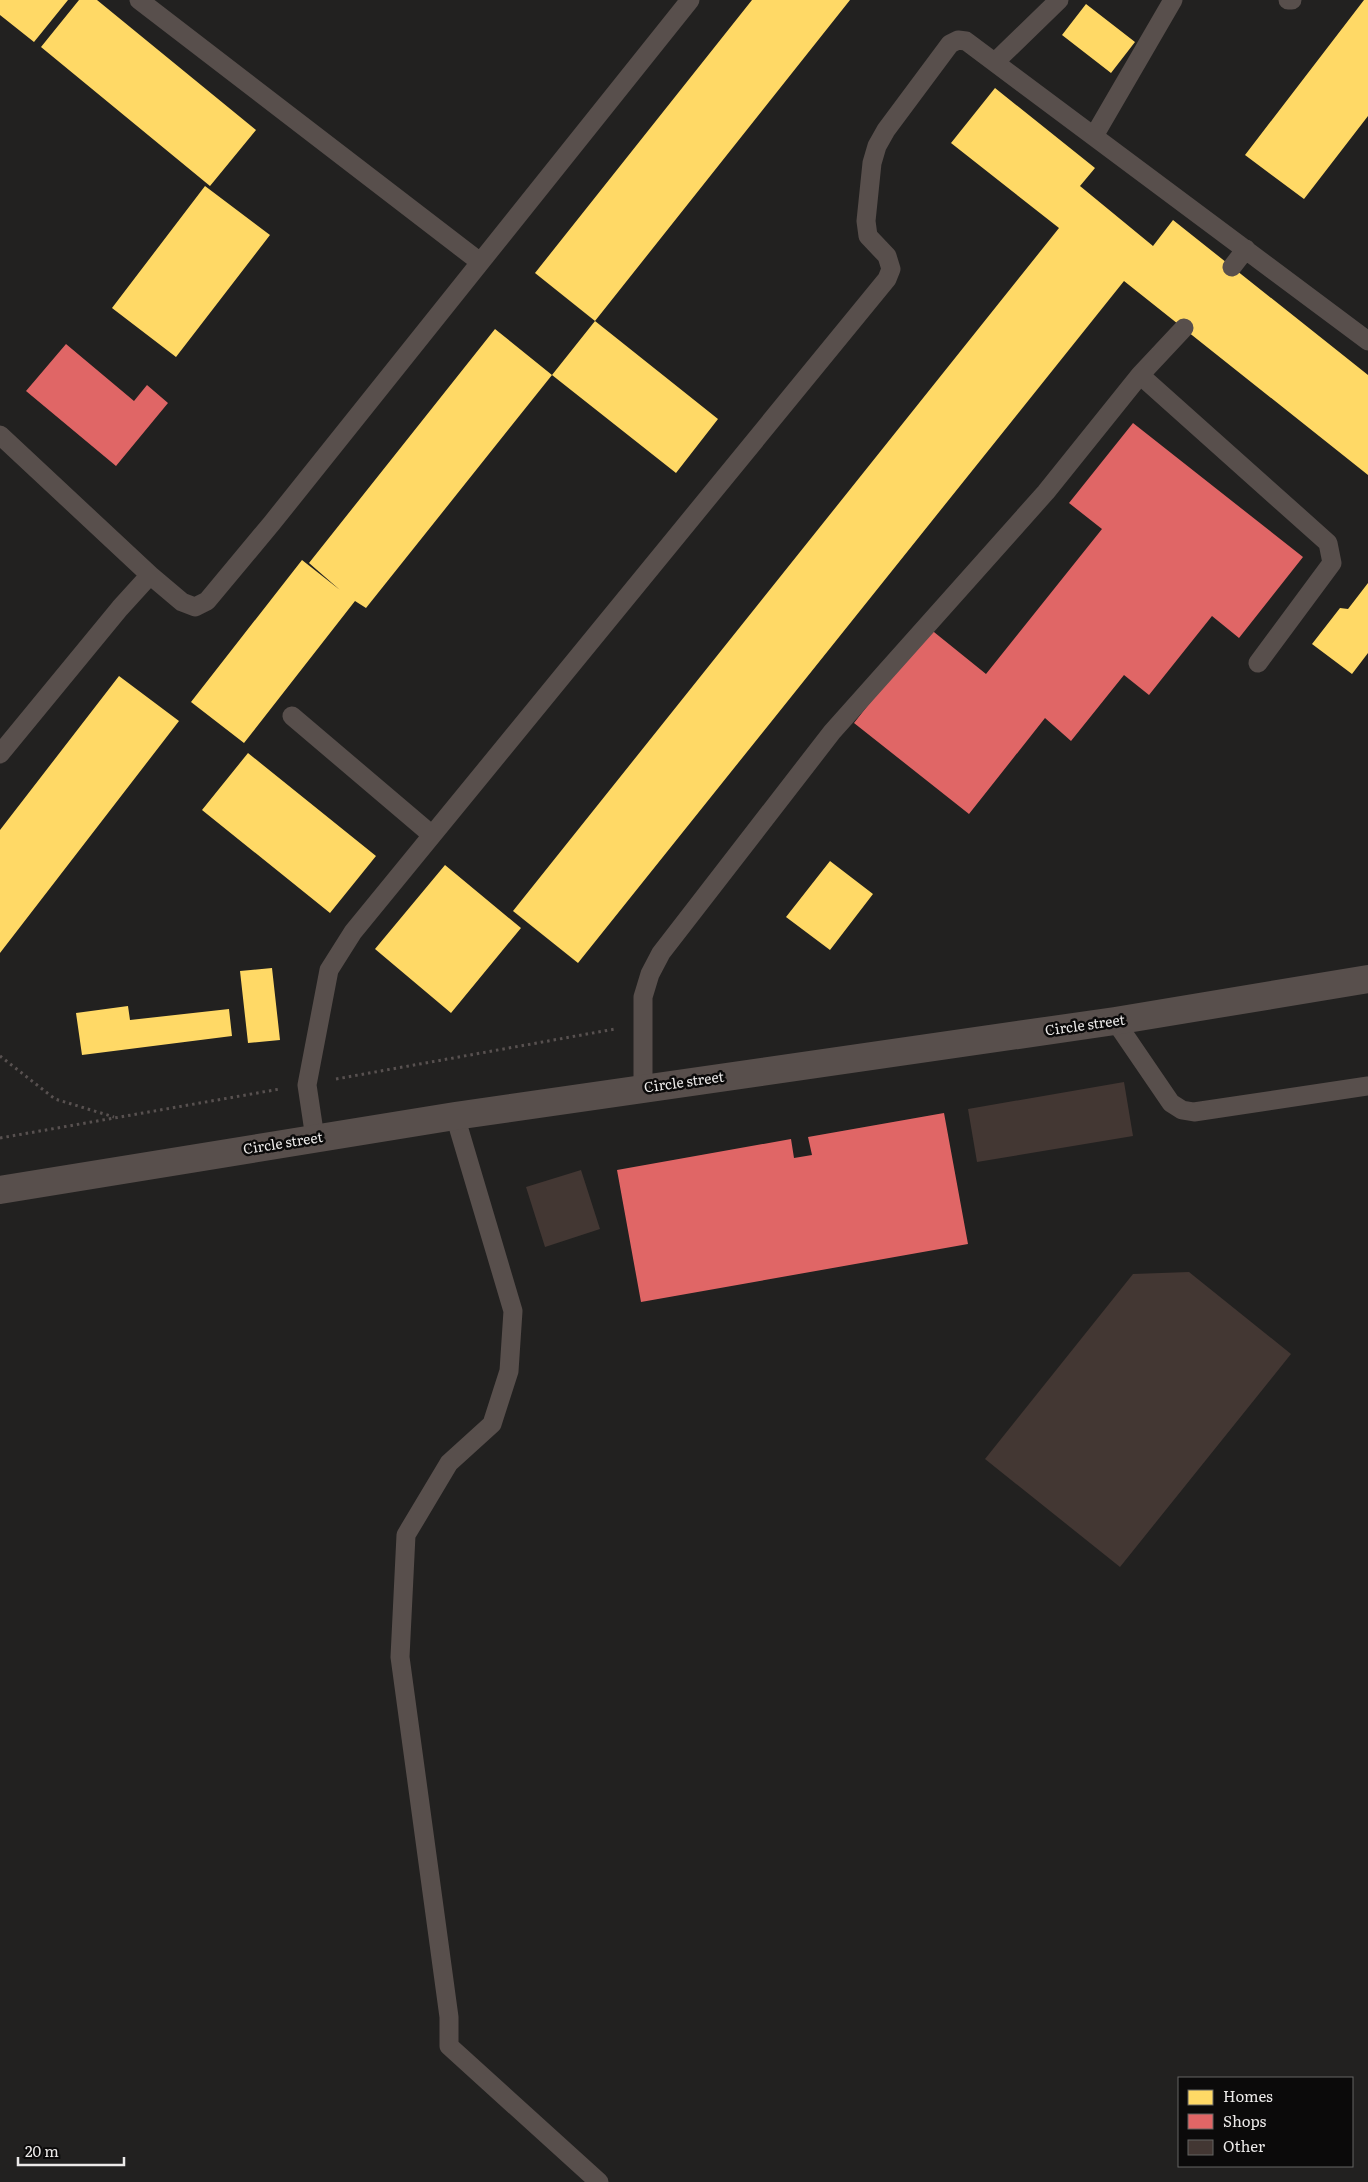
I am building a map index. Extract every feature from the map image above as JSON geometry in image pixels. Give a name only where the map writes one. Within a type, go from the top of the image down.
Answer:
[{"type":"street","name":"Circle street","points":[[1,1189],[455,1116],[1116,1021],[1368,979]]},
{"type":"lane","points":[[140,0],[480,262]]},
{"type":"lane","points":[[0,435],[150,575],[182,602],[195,607],[207,601],[272,523],[690,0]]},
{"type":"lane","points":[[995,62],[1059,0]]},
{"type":"lane","points":[[1094,136],[1173,0]]},
{"type":"lane","points":[[315,1138],[307,1085],[329,970],[353,932],[887,279],[891,269],[887,256],[868,236],[866,221],[872,163],[877,146],[886,130],[950,44],[958,40],[966,41],[1368,340]]},
{"type":"lane","points":[[1232,267],[1246,249]]},
{"type":"lane","points":[[642,1088],[642,996],[650,974],[661,953],[832,732],[1046,492],[1140,375],[1184,328]]},
{"type":"lane","points":[[1140,375],[1328,543],[1332,563],[1258,663]]},
{"type":"lane","points":[[0,754],[120,608],[150,575]]},
{"type":"lane","points":[[292,716],[432,835]]},
{"type":"lane","points":[[1116,1021],[1172,1103],[1182,1110],[1194,1112],[1368,1086]]},
{"type":"lane","points":[[455,1116],[513,1311],[509,1371],[492,1424],[449,1463],[406,1535],[400,1658],[449,2017],[449,2046],[599,2182]]},
{"type":"path","points":[[0,1056],[55,1099],[116,1118]]},
{"type":"building: Homes","points":[[0,0],[68,0],[34,42],[0,15]]},
{"type":"building: Homes","points":[[79,0],[97,0],[256,130],[210,186],[41,47]]},
{"type":"building: Homes","points":[[752,0],[850,0],[595,321],[535,273]]},
{"type":"building: Homes","points":[[1364,0],[1368,0],[1368,116],[1304,199],[1245,155]]},
{"type":"building: Homes","points":[[1086,4],[1135,42],[1111,73],[1062,35]]},
{"type":"building: Homes","points":[[995,88],[1095,168],[1080,186],[1153,246],[1173,220],[1368,375],[1368,475],[1124,281],[578,963],[513,911],[1059,228],[951,143]]},
{"type":"building: Homes","points":[[205,186],[270,235],[176,357],[112,308]]},
{"type":"building: Homes","points":[[595,321],[718,419],[676,473],[552,375]]},
{"type":"building: Homes","points":[[495,329],[552,375],[366,608],[355,601],[244,743],[191,702],[302,560],[340,590],[309,563]]},
{"type":"building: Homes","points":[[1368,583],[1368,653],[1352,674],[1312,644],[1340,608],[1348,609]]},
{"type":"building: Homes","points":[[119,676],[179,721],[0,953],[0,830]]},
{"type":"building: Homes","points":[[248,753],[376,856],[330,913],[202,810]]},
{"type":"building: Homes","points":[[830,861],[873,894],[830,950],[786,917]]},
{"type":"building: Homes","points":[[445,865],[521,928],[451,1013],[375,949]]},
{"type":"building: Homes","points":[[272,968],[280,1040],[248,1043],[240,971]]},
{"type":"building: Homes","points":[[128,1006],[130,1020],[229,1009],[232,1036],[82,1055],[76,1013]]},
{"type":"building: Shops","points":[[66,344],[134,401],[147,385],[168,403],[116,466],[26,391]]},
{"type":"building: Shops","points":[[1133,423],[1303,557],[1239,638],[1212,616],[1149,695],[1124,675],[1071,741],[1045,718],[969,814],[854,723],[929,628],[986,674],[1102,529],[1069,503]]},
{"type":"building: Shops","points":[[944,1113],[968,1244],[641,1302],[617,1170],[791,1139],[794,1158],[812,1155],[808,1137]]},
{"type":"building: Other","points":[[1124,1082],[1133,1136],[977,1162],[968,1109]]},
{"type":"building: Other","points":[[581,1170],[600,1229],[545,1247],[526,1187]]},
{"type":"building: Other","points":[[1189,1272],[1291,1354],[1120,1567],[985,1459],[1133,1274]]}]
